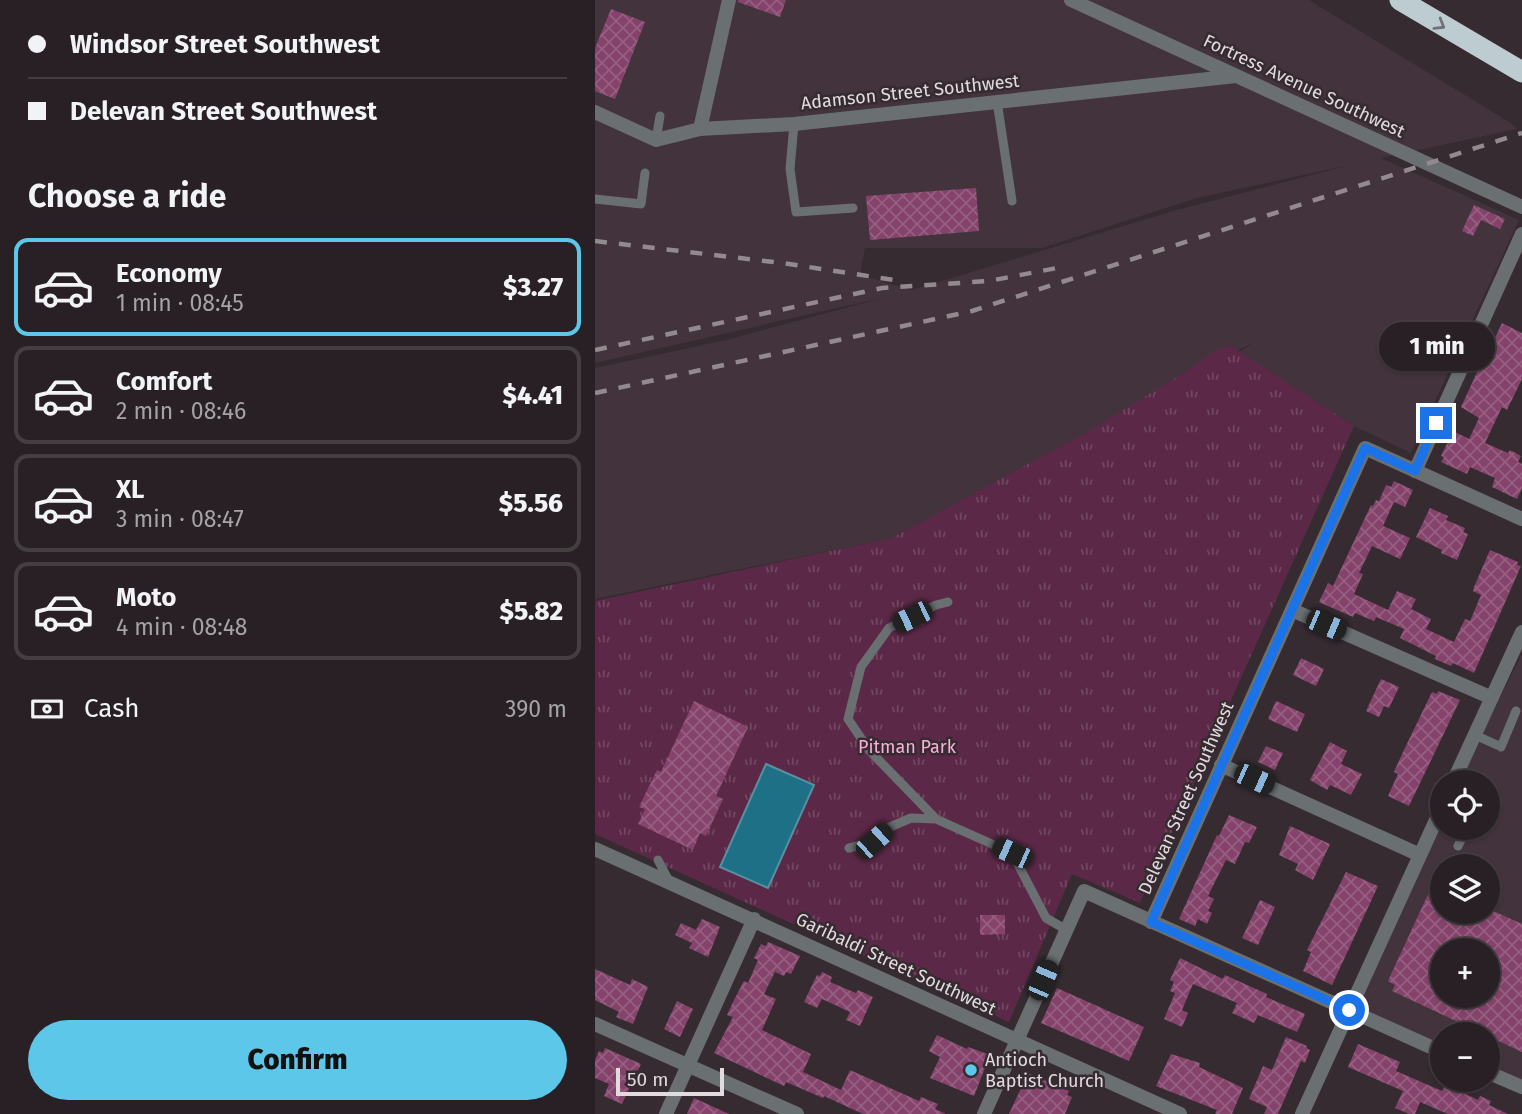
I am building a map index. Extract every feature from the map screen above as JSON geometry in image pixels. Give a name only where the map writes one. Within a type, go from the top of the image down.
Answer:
[{"type":"highway","points":[[1400,0],[1522,72]]},
{"type":"street","points":[[700,129],[729,0]]},
{"type":"street","name":"Fortress Avenue Southwest","points":[[1071,0],[1522,207]]},
{"type":"street","name":"Adamson Street Southwest","points":[[656,140],[700,129],[794,124],[1236,75]]},
{"type":"street","points":[[595,112],[656,140]]},
{"type":"street","points":[[1522,234],[1415,471],[1522,519]]},
{"type":"street","name":"Delevan Street Southwest","points":[[984,1114],[1084,891],[1151,922],[1365,448],[1415,471]]},
{"type":"street","points":[[1292,610],[1492,698]]},
{"type":"street","points":[[1459,770],[1522,632]]},
{"type":"street","points":[[1221,765],[1420,855]]},
{"type":"street","points":[[1302,1114],[1430,833]]},
{"type":"street","name":"Garibaldi Street Southwest","points":[[595,849],[1179,1114]]},
{"type":"street","points":[[666,1114],[754,919]]},
{"type":"street","points":[[1151,922],[1430,1047]]},
{"type":"street","points":[[595,1024],[797,1114]]},
{"type":"street","points":[[1500,1078],[1522,1087]]},
{"type":"lane","points":[[997,102],[1012,201]]},
{"type":"lane","points":[[656,140],[660,116]]},
{"type":"lane","points":[[794,124],[790,169],[796,212],[853,208]]},
{"type":"lane","points":[[595,199],[641,204],[645,173]]},
{"type":"lane","points":[[948,602],[889,628],[861,667],[848,719],[869,750],[936,819],[1012,853],[1046,918],[1065,929]]},
{"type":"lane","points":[[1475,735],[1499,746],[1516,711]]},
{"type":"lane","points":[[849,848],[874,841],[890,827],[911,818],[936,819]]},
{"type":"lane","points":[[1458,846],[1461,840]]},
{"type":"lane","points":[[658,860],[669,881]]},
{"type":"shaded area","points":[[595,0],[1309,0],[1517,129],[1381,158],[1519,220],[1411,453],[1354,426],[1240,352],[1252,343],[892,538],[595,599],[595,368],[726,340],[886,297],[595,363]],"holes":[[[1350,165],[1173,211],[912,290],[860,275],[865,248],[1042,248],[1197,198]]]},
{"type":"shaded area","points":[[1522,654],[1522,1095],[1500,1085],[1500,1022],[1430,1022],[1430,1054],[1342,1015],[1430,839],[1500,840],[1500,770],[1464,770]]},
{"type":"green space","name":"Pitman Park","points":[[1230,345],[1354,426],[1140,903],[1072,874],[1009,1022],[595,834],[595,601],[892,538],[1087,432],[1184,373],[1216,350]]},
{"type":"water","points":[[766,764],[814,785],[768,888],[720,867]]},
{"type":"building","points":[[738,0],[786,0],[780,17]]},
{"type":"building","points":[[611,9],[645,22],[615,99],[595,91],[595,48]]},
{"type":"building","points":[[976,188],[979,231],[870,240],[866,196]]},
{"type":"building","points":[[1474,205],[1505,219],[1500,229],[1481,220],[1473,236],[1462,231]]},
{"type":"building","points":[[1502,323],[1522,333],[1522,379],[1507,410],[1502,407],[1485,443],[1521,456],[1518,462],[1522,464],[1522,488],[1517,499],[1492,487],[1495,478],[1470,467],[1467,474],[1441,462],[1444,457],[1441,456],[1453,431],[1469,439],[1479,418],[1461,407],[1479,368],[1484,370],[1494,350],[1490,348]]},
{"type":"building","points":[[1394,481],[1413,490],[1405,507],[1394,502],[1383,526],[1410,538],[1400,559],[1372,546],[1359,573],[1363,574],[1354,594],[1388,610],[1397,591],[1416,599],[1411,609],[1431,619],[1426,629],[1454,642],[1465,619],[1470,621],[1481,595],[1473,591],[1490,550],[1518,562],[1517,565],[1521,566],[1474,673],[1453,663],[1451,666],[1435,659],[1436,656],[1400,638],[1404,629],[1376,617],[1374,621],[1355,613],[1353,617],[1319,602],[1328,583],[1333,586],[1371,505],[1373,506],[1376,500],[1379,501],[1386,485],[1391,487]]},
{"type":"building","points":[[1430,508],[1448,516],[1446,520],[1465,528],[1463,532],[1468,534],[1457,560],[1416,537]]},
{"type":"building","points":[[1301,658],[1324,669],[1316,686],[1293,675]]},
{"type":"building","points":[[1381,679],[1399,687],[1389,708],[1384,706],[1379,717],[1366,711]]},
{"type":"building","points":[[1438,691],[1460,700],[1409,806],[1388,796],[1398,774],[1394,772],[1432,692],[1437,694]]},
{"type":"building","points":[[694,701],[748,727],[716,796],[723,799],[706,836],[700,833],[693,850],[638,824],[645,809],[639,807],[657,770],[661,772]]},
{"type":"building","points":[[1276,701],[1305,714],[1297,732],[1268,719]]},
{"type":"building","points":[[1330,742],[1347,751],[1341,764],[1362,774],[1351,795],[1330,785],[1327,790],[1310,780]]},
{"type":"building","points":[[1266,746],[1283,753],[1275,770],[1258,762]]},
{"type":"building","points":[[1229,815],[1257,827],[1249,843],[1245,842],[1235,864],[1226,860],[1208,896],[1214,899],[1208,911],[1212,913],[1207,924],[1198,919],[1195,926],[1179,919],[1217,835],[1219,836]]},
{"type":"building","points":[[1290,826],[1330,844],[1313,880],[1295,870],[1298,864],[1279,855]]},
{"type":"building","points":[[1346,872],[1378,886],[1332,985],[1303,971],[1311,952],[1307,950]]},
{"type":"building","points":[[1430,890],[1430,924],[1500,924],[1500,914],[1522,924],[1522,1052],[1500,1042],[1500,1022],[1458,1022],[1392,991],[1395,985],[1388,981]]},
{"type":"building","points":[[1260,900],[1275,907],[1258,945],[1242,938]]},
{"type":"building","points":[[980,915],[1005,915],[1005,934],[980,935]]},
{"type":"building","points":[[702,919],[720,927],[708,957],[689,948],[692,943],[675,935],[681,923],[696,930]]},
{"type":"building","points":[[768,942],[800,956],[791,974],[786,972],[784,976],[775,972],[764,994],[776,999],[762,1030],[811,1054],[803,1072],[841,1090],[850,1070],[919,1101],[921,1097],[938,1104],[935,1109],[946,1114],[863,1114],[786,1082],[784,1086],[714,1053],[733,1017],[727,1015],[733,1002],[744,981],[748,983],[758,960],[754,958],[761,944],[766,946]]},
{"type":"building","points":[[1180,958],[1223,979],[1225,975],[1305,1014],[1297,1032],[1258,1015],[1254,1023],[1232,1013],[1237,1003],[1193,984],[1182,1010],[1188,1013],[1182,1027],[1164,1019],[1175,993],[1170,991],[1174,982],[1170,980]]},
{"type":"building","points":[[595,969],[630,985],[632,979],[648,987],[633,1024],[616,1017],[619,1012],[595,1000]]},
{"type":"building","points":[[822,972],[832,977],[830,982],[873,997],[860,1026],[846,1020],[850,1012],[822,999],[817,1008],[804,1002],[817,975],[820,976]]},
{"type":"building","points":[[1057,988],[1144,1027],[1129,1061],[1041,1023]]},
{"type":"building","points":[[677,1001],[693,1009],[680,1037],[664,1029]]},
{"type":"building","points":[[937,1035],[967,1049],[968,1047],[990,1055],[974,1096],[930,1078],[940,1057],[929,1051]]},
{"type":"building","points":[[1286,1037],[1310,1050],[1305,1063],[1301,1061],[1278,1114],[1264,1114],[1267,1107],[1249,1099],[1263,1066],[1272,1070]]},
{"type":"building","points":[[1358,1044],[1400,1062],[1396,1071],[1430,1086],[1430,1092],[1461,1092],[1478,1100],[1480,1096],[1491,1101],[1489,1105],[1508,1114],[1448,1114],[1420,1102],[1415,1114],[1409,1114],[1395,1108],[1403,1091],[1348,1067]]},
{"type":"building","points":[[605,1048],[641,1064],[622,1104],[604,1096],[609,1084],[595,1078],[595,1060],[599,1051],[603,1053]]},
{"type":"building","points":[[1171,1054],[1200,1063],[1199,1067],[1243,1088],[1232,1114],[1215,1114],[1217,1110],[1156,1086]]},
{"type":"building","points":[[1028,1073],[1069,1091],[1067,1095],[1072,1097],[1065,1114],[1009,1114]]},
{"type":"building","points":[[694,1098],[729,1114],[687,1114]]},
{"type":"railway","points":[[595,393],[972,311],[1522,133]]},
{"type":"railway","points":[[595,241],[782,263],[901,281]]},
{"type":"railway","points":[[595,350],[882,288],[989,281],[1062,267]]},
{"type":"place","name":"Antioch Baptist Church","points":[[971,1070]]},
{"type":"route","points":[[1349,1010],[1151,922],[1365,448],[1415,471],[1436,423]]}]
